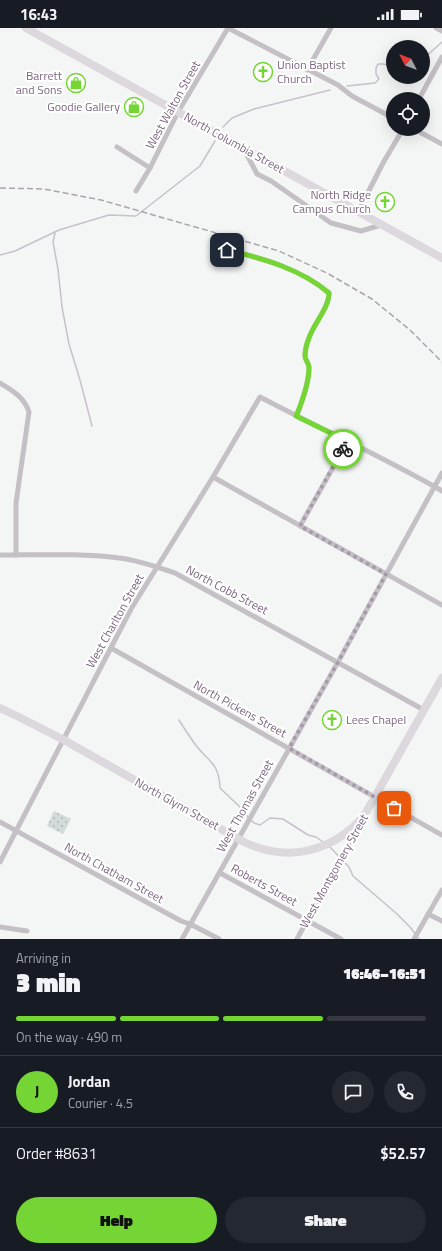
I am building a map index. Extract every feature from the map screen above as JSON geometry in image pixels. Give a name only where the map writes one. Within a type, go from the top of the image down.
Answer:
[{"type":"main road","name":"North Columbia Street","points":[[26,28],[442,258]]},
{"type":"main road","name":"West Montgomery Street","points":[[358,823],[375,798],[442,678]]},
{"type":"main road","name":"North Glynn Street","points":[[0,708],[20,716],[238,838],[255,846],[271,851],[288,852],[303,851],[321,847],[345,834],[358,823]]},
{"type":"street","name":"West Walton Street","points":[[136,192],[150,168],[178,112],[228,28]]},
{"type":"street","points":[[228,28],[338,85],[352,96],[386,114]]},
{"type":"street","points":[[307,70],[331,28]]},
{"type":"street","points":[[436,28],[442,31]]},
{"type":"street","points":[[423,92],[442,57]]},
{"type":"street","points":[[358,212],[399,136]]},
{"type":"street","points":[[427,136],[442,144]]},
{"type":"street","points":[[117,147],[150,168]]},
{"type":"street","points":[[244,148],[257,174],[283,189],[331,224],[361,231],[381,224]]},
{"type":"street","points":[[227,250],[264,259],[289,269],[313,282],[329,293],[329,299],[308,338],[305,357],[309,366],[308,375],[303,398],[296,416],[442,491]]},
{"type":"street","points":[[0,383],[23,399],[29,412],[16,503],[16,556]]},
{"type":"street","name":"West Charlton Street","points":[[0,862],[131,609],[213,477],[260,397],[296,416]]},
{"type":"street","points":[[300,526],[344,448],[349,442]]},
{"type":"street","name":"West Thomas Street","points":[[182,939],[338,662],[442,473]]},
{"type":"street","points":[[213,477],[442,605]]},
{"type":"street","name":"North Cobb Street","points":[[0,556],[92,555],[120,558],[175,573],[424,710]]},
{"type":"street","name":"North Pickens Street","points":[[111,648],[442,835]]},
{"type":"street","name":"North Chatham Street","points":[[0,822],[181,921],[219,939]]},
{"type":"street","name":"West Montgomery Street","points":[[297,939],[356,831],[358,823]]},
{"type":"street","name":"Roberts Street","points":[[220,873],[341,939]]},
{"type":"street","points":[[414,939],[442,890]]},
{"type":"street","points":[[428,914],[442,920]]},
{"type":"street","points":[[0,927],[27,931]]},
{"type":"shaded area","points":[[54,811],[71,819],[63,834],[47,826]]},
{"type":"waterway","points":[[430,53],[442,42]]},
{"type":"waterway","points":[[347,86],[375,83],[379,79],[376,74],[378,64],[386,65]]},
{"type":"waterway","points":[[223,127],[232,118],[254,109],[330,90]]},
{"type":"waterway","points":[[0,255],[15,251],[59,230],[109,215],[136,216],[200,166],[215,141]]},
{"type":"waterway","points":[[55,233],[53,242],[69,344],[92,426]]},
{"type":"waterway","points":[[179,720],[195,744],[215,767],[218,773],[220,788],[248,817]]},
{"type":"waterway","points":[[251,820],[260,825],[270,818],[283,819],[308,835],[316,837],[323,842]]},
{"type":"waterway","points":[[329,846],[349,867],[353,876],[397,914],[419,939]]},
{"type":"railway","points":[[0,188],[44,189],[101,200],[279,251],[327,273],[372,299],[410,330],[442,362]]},
{"type":"way so far","points":[[343,449],[300,526],[386,574],[289,748],[394,808]]},
{"type":"place","name":"Union Baptist Church","points":[[263,72]]},
{"type":"place","name":"Barrett and Sons","points":[[76,83]]},
{"type":"place","name":"Goodie Gallery","points":[[134,107]]},
{"type":"place","name":"North Ridge Campus Church","points":[[385,202]]},
{"type":"place","name":"Lees Chapel","points":[[332,720]]},
{"type":"route","points":[[227,250],[264,259],[289,269],[313,282],[329,293],[329,299],[308,338],[305,357],[309,366],[308,375],[303,398],[296,416],[349,442],[343,449]]}]
